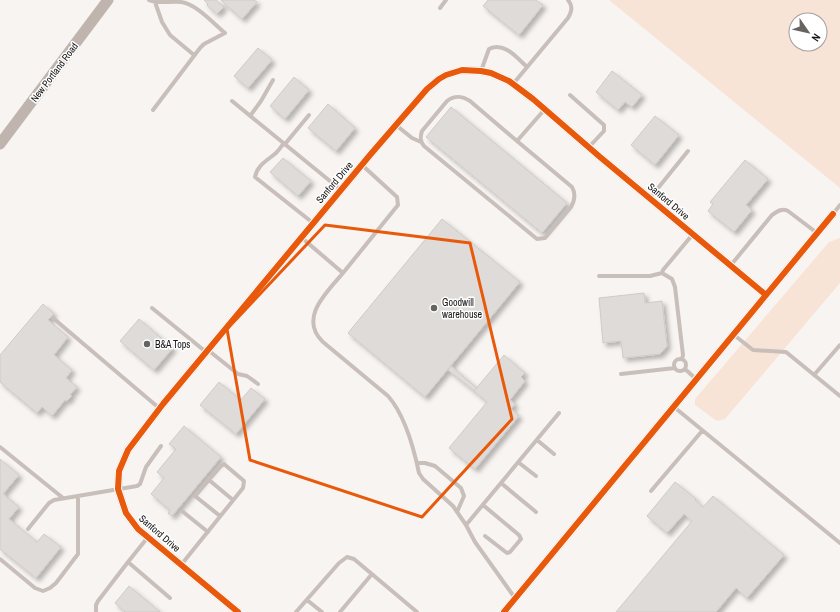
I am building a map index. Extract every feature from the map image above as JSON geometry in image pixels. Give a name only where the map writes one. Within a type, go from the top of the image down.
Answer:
[{"type":"street","name":"New Portland Road","points":[[0,144],[108,0]]},
{"type":"street","name":"Sanford Drive","points":[[238,612],[138,529],[126,513],[118,489],[119,470],[128,450],[159,408],[396,125],[427,89],[439,79],[462,70],[481,71],[491,73],[513,84],[545,109],[766,295]]},
{"type":"street","points":[[504,612],[833,214]]},
{"type":"lane","points":[[149,0],[155,2],[182,2],[192,5],[225,33],[204,44],[153,110]]},
{"type":"lane","points":[[440,8],[446,0]]},
{"type":"lane","points":[[513,84],[568,18],[572,6],[568,0]]},
{"type":"lane","points":[[155,2],[162,22],[170,35],[194,55]]},
{"type":"lane","points":[[481,71],[489,49],[494,46],[503,48],[527,67]]},
{"type":"lane","points":[[250,116],[273,80]]},
{"type":"lane","points":[[570,95],[604,125],[604,130],[589,147]]},
{"type":"lane","points":[[396,125],[412,138],[421,142],[537,238],[545,238],[572,207],[574,202],[574,191],[572,187],[470,101],[461,97],[457,96],[448,101],[422,131],[420,136],[421,142]]},
{"type":"lane","points":[[232,101],[341,190]]},
{"type":"lane","points":[[517,142],[545,109]]},
{"type":"lane","points":[[309,115],[285,144],[258,169],[255,177],[313,224]]},
{"type":"lane","points":[[650,198],[688,151]]},
{"type":"lane","points":[[362,165],[397,197],[398,205],[319,303],[314,311],[313,324],[315,332],[323,342],[394,402],[402,419],[419,473],[423,479],[453,506],[475,542],[515,598]]},
{"type":"lane","points":[[833,214],[840,205]]},
{"type":"lane","points":[[731,265],[772,215],[777,211],[784,209],[788,211],[816,234]]},
{"type":"lane","points":[[662,273],[662,270],[693,234]]},
{"type":"lane","points":[[302,238],[343,272]]},
{"type":"lane","points":[[599,276],[650,276],[662,273],[672,279],[675,287],[682,359],[686,363],[687,367],[680,372],[674,368],[621,374]]},
{"type":"lane","points":[[152,308],[238,374],[247,376],[258,384]]},
{"type":"lane","points":[[53,318],[159,408]]},
{"type":"lane","points":[[734,334],[753,350],[786,352],[840,396]]},
{"type":"lane","points":[[814,375],[840,345]]},
{"type":"lane","points":[[674,368],[674,362],[678,359],[682,359]]},
{"type":"lane","points":[[685,369],[697,379]]},
{"type":"lane","points":[[674,407],[840,543]]},
{"type":"lane","points":[[466,525],[559,413]]},
{"type":"lane","points":[[651,491],[702,430]]},
{"type":"lane","points":[[537,440],[554,454]]},
{"type":"lane","points":[[28,529],[49,503],[54,500],[137,486],[140,484],[146,467],[161,446]]},
{"type":"lane","points":[[0,448],[63,498]]},
{"type":"lane","points":[[518,462],[536,476]]},
{"type":"lane","points":[[417,463],[435,466],[461,488],[464,496],[457,512]]},
{"type":"lane","points":[[181,565],[243,488],[244,483],[225,464],[220,467],[195,496],[220,516]]},
{"type":"lane","points":[[209,480],[233,500]]},
{"type":"lane","points":[[501,483],[536,512]]},
{"type":"lane","points":[[0,559],[35,588],[43,591],[50,588],[56,583],[78,554],[78,496]]},
{"type":"lane","points":[[483,505],[519,535],[521,539],[510,552],[507,553],[485,536]]},
{"type":"lane","points":[[182,511],[208,532]]},
{"type":"lane","points":[[96,612],[96,605],[98,601],[148,537]]},
{"type":"lane","points":[[296,612],[339,563],[347,557],[354,559],[417,612]]},
{"type":"lane","points":[[128,562],[170,598]]},
{"type":"lane","points":[[340,612],[372,574]]},
{"type":"lane","points":[[307,600],[322,612]]},
{"type":"highlighted area","points":[[325,225],[470,243],[512,419],[422,517],[250,460],[227,329]]},
{"type":"shaded area","points":[[609,0],[840,0],[840,188]]},
{"type":"shaded area","points":[[840,238],[840,283],[725,419],[717,421],[695,405],[695,399],[829,242]]},
{"type":"building","points":[[204,0],[216,0],[224,7],[217,14],[207,5],[208,4]]},
{"type":"building","points":[[221,0],[254,0],[257,2],[242,19]]},
{"type":"building","points":[[488,0],[536,0],[543,5],[519,35],[483,6]]},
{"type":"building","points":[[258,48],[272,60],[248,88],[234,76]]},
{"type":"building","points":[[612,71],[642,95],[632,107],[625,102],[618,110],[596,92]]},
{"type":"building","points":[[294,77],[309,90],[285,119],[270,106]]},
{"type":"building","points":[[328,104],[355,128],[336,151],[308,128]]},
{"type":"building","points":[[451,107],[567,203],[542,233],[426,137]]},
{"type":"building","points":[[655,116],[679,135],[655,165],[631,145]]},
{"type":"building","points":[[283,158],[311,181],[298,196],[270,172]]},
{"type":"building","points":[[745,160],[768,179],[746,205],[752,210],[734,232],[708,211],[713,204],[710,202]]},
{"type":"building","name":"Goodwill warehouse","points":[[442,219],[520,282],[425,397],[348,333]]},
{"type":"building","points":[[644,293],[645,303],[662,301],[667,346],[660,354],[623,358],[621,341],[603,343],[599,298]]},
{"type":"building","points":[[43,304],[54,314],[48,320],[68,337],[54,355],[72,370],[66,378],[77,387],[70,395],[72,396],[67,401],[65,400],[52,416],[42,407],[37,413],[0,382],[0,355]]},
{"type":"building","name":"B&A Tops","points":[[139,319],[173,348],[154,370],[120,341]]},
{"type":"building","points":[[504,355],[525,373],[521,377],[525,381],[510,400],[515,404],[511,409],[519,416],[475,469],[449,448],[487,402],[474,391]]},
{"type":"building","points":[[451,366],[477,388],[474,391],[448,370]]},
{"type":"building","points":[[219,382],[241,400],[251,388],[265,399],[236,434],[200,405]]},
{"type":"building","points":[[184,426],[221,457],[172,516],[168,513],[170,510],[151,494],[164,478],[157,472],[176,449],[169,444]]},
{"type":"building","points":[[0,459],[19,475],[3,494],[19,507],[9,519],[37,542],[44,534],[61,547],[36,578],[0,549]]},
{"type":"building","points":[[675,482],[696,499],[695,500],[703,507],[713,496],[784,555],[747,598],[736,588],[716,612],[616,612],[692,521],[684,514],[667,533],[647,516]]},
{"type":"building","points":[[129,586],[160,612],[125,612],[115,603]]},
{"type":"cycle path","points":[[238,612],[138,529],[126,513],[118,489],[119,471],[128,450],[163,404],[370,155],[427,89],[439,79],[462,70],[491,73],[509,81],[533,99],[600,157],[766,295]]},
{"type":"cycle path","points":[[504,612],[833,214]]},
{"type":"place","name":"Goodwill warehouse","points":[[434,308]]},
{"type":"place","name":"B&A Tops","points":[[147,344]]}]
